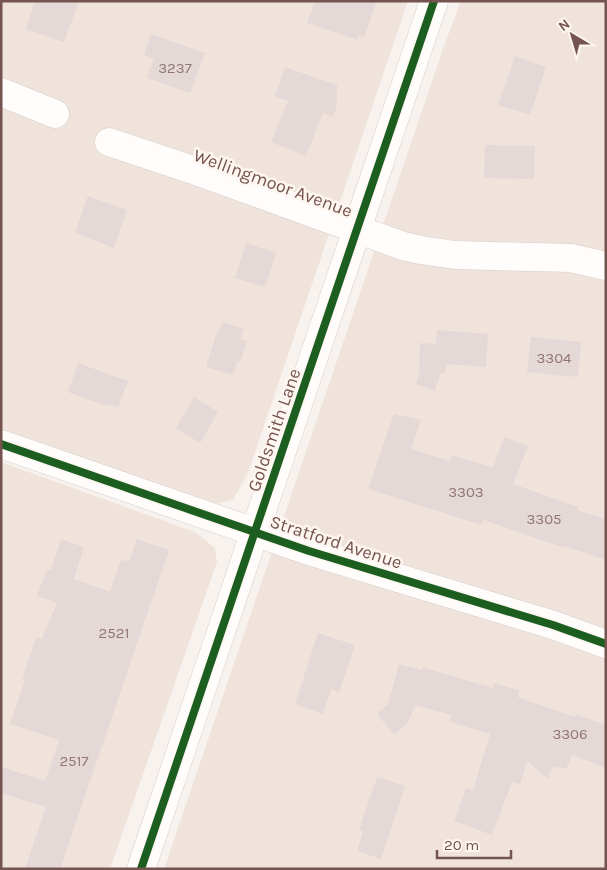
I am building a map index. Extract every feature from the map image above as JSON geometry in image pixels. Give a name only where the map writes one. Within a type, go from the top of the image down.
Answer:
[{"type":"street","name":"Goldsmith Lane","points":[[141,869],[434,1]]},
{"type":"street","points":[[1,92],[55,114]]},
{"type":"street","name":"Wellingmoor Avenue","points":[[108,142],[199,172],[403,246],[455,255],[571,258],[606,266]]},
{"type":"street","name":"Stratford Avenue","points":[[1,444],[309,551],[546,623],[606,644]]},
{"type":"shaded area","points":[[1,1],[408,1],[248,473],[233,500],[210,505],[1,430]]},
{"type":"shaded area","points":[[461,1],[606,1],[606,869],[164,869],[445,43]]},
{"type":"shaded area","points":[[1,462],[195,532],[215,548],[217,562],[110,869],[1,869]]},
{"type":"building","points":[[35,1],[79,1],[64,42],[26,29]]},
{"type":"building","points":[[315,1],[377,1],[364,37],[359,35],[357,40],[307,23]]},
{"type":"building","points":[[151,34],[205,53],[190,93],[147,78],[154,59],[144,55]]},
{"type":"building","points":[[515,56],[546,67],[530,115],[498,105]]},
{"type":"building","points":[[285,67],[337,85],[337,105],[333,117],[323,113],[306,156],[271,142],[288,101],[275,96]]},
{"type":"building","points":[[485,145],[535,146],[534,179],[484,178]]},
{"type":"building","points":[[88,196],[127,210],[114,248],[75,233]]},
{"type":"building","points":[[246,243],[276,253],[265,287],[235,278]]},
{"type":"building","points":[[222,322],[244,329],[240,339],[247,342],[233,375],[206,367]]},
{"type":"building","points":[[437,330],[488,334],[486,367],[446,364],[445,373],[441,373],[435,391],[416,384],[420,371],[420,343],[436,344]]},
{"type":"building","points":[[531,337],[581,342],[578,377],[527,372]]},
{"type":"building","points":[[78,363],[128,381],[118,407],[108,404],[107,406],[68,392]]},
{"type":"building","points":[[194,397],[218,412],[200,443],[176,428]]},
{"type":"building","points":[[394,414],[421,420],[411,449],[450,461],[452,455],[493,468],[504,437],[528,446],[513,484],[578,507],[577,510],[606,519],[606,560],[564,546],[564,548],[484,520],[481,525],[368,489]]},
{"type":"building","points":[[61,539],[84,547],[74,579],[110,592],[121,559],[129,562],[137,539],[169,550],[60,869],[25,869],[46,807],[1,793],[1,767],[45,781],[59,740],[10,724],[25,680],[22,679],[36,637],[42,639],[57,603],[37,596],[47,569],[51,570]]},
{"type":"building","points":[[318,633],[355,645],[339,692],[331,689],[323,714],[295,704]]},
{"type":"building","points":[[399,664],[422,670],[422,667],[493,688],[494,683],[519,690],[518,697],[525,700],[575,717],[576,714],[606,725],[606,768],[572,755],[566,769],[553,766],[548,779],[527,761],[520,784],[512,782],[492,835],[454,821],[466,788],[473,790],[490,734],[449,722],[451,715],[415,705],[408,723],[394,735],[377,714],[388,704]]},
{"type":"building","points":[[377,777],[405,786],[381,859],[357,851],[363,831],[359,830]]},
{"type":"cycle path","points":[[141,869],[434,1]]},
{"type":"cycle path","points":[[1,444],[309,551],[553,625],[606,644]]}]
